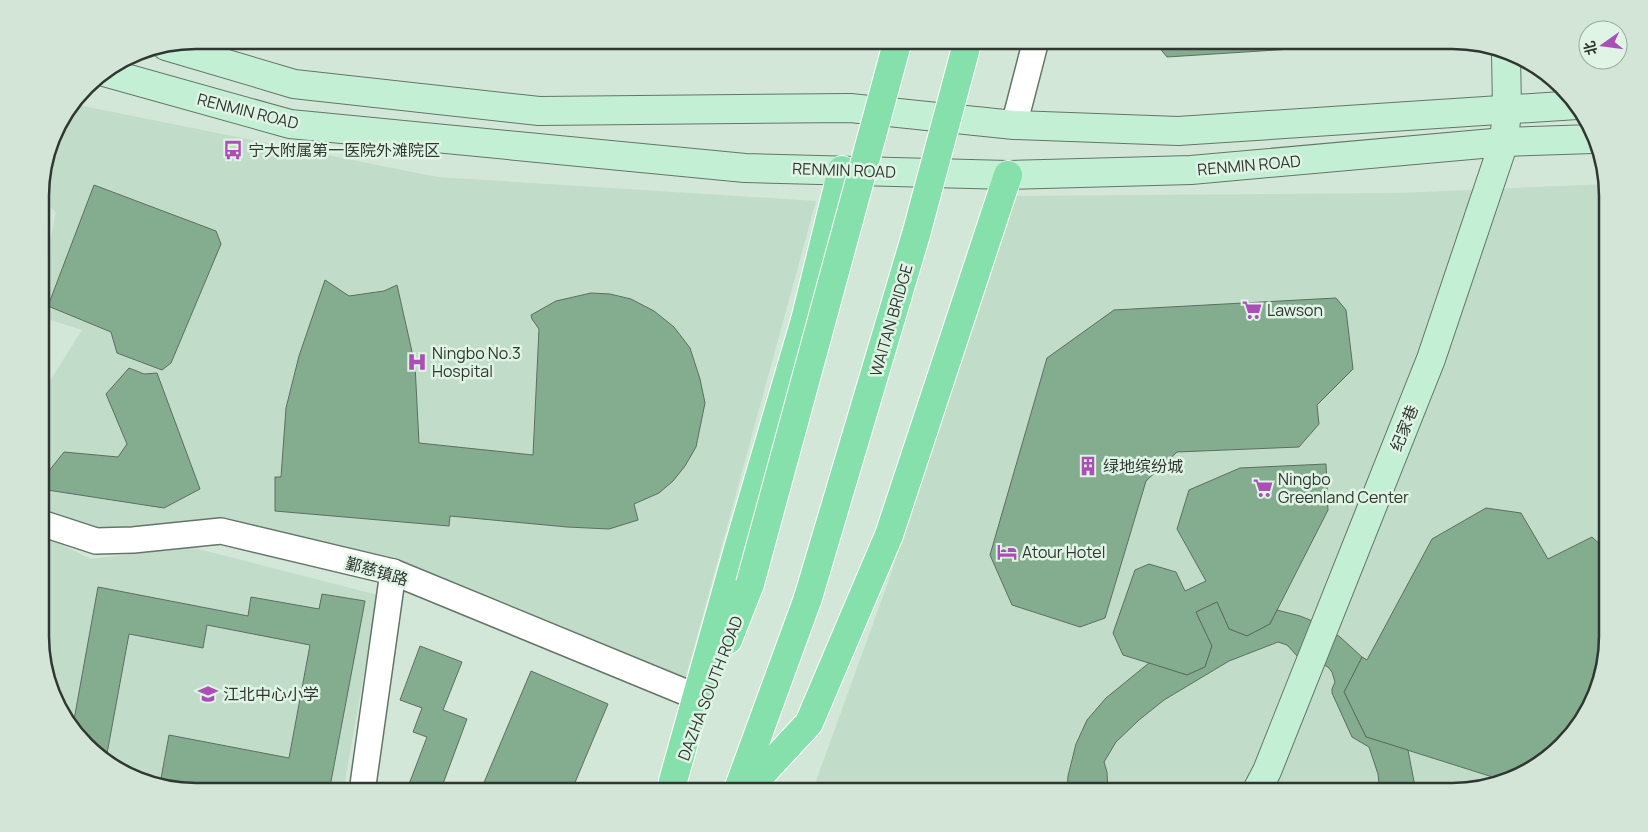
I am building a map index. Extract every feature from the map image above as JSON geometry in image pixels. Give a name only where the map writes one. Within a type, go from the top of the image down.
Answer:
[{"type":"main road","name":"DAZHA SOUTH ROAD","points":[[672,783],[750,584],[896,49]]},
{"type":"main road","name":"WAITAN BRIDGE","points":[[739,783],[808,598],[917,231],[966,49]]},
{"type":"main road","points":[[180,50],[294,84],[539,111],[850,108],[1014,125],[1178,131],[1568,106]]},
{"type":"main road","name":"纪家巷","points":[[1260,783],[1271,762],[1432,360],[1504,142],[1507,109],[1506,60]]},
{"type":"main road","name":"RENMIN ROAD","points":[[113,75],[290,124],[745,168],[1008,175],[1191,170],[1504,142],[1587,139]]},
{"type":"main road","points":[[672,783],[805,320],[842,170]]},
{"type":"main road","points":[[753,783],[809,723],[886,544],[1008,175]]},
{"type":"street","points":[[868,109],[882,49]]},
{"type":"street","points":[[1014,125],[1034,49]]},
{"type":"street","name":"鄞慈镇路","points":[[49,526],[96,541],[133,540],[221,531],[392,572],[696,697]]},
{"type":"street","points":[[363,783],[392,572]]},
{"type":"shaded area","name":"Ningbo No.3 Hospital","points":[[80,105],[437,177],[816,201],[684,684],[218,524],[99,534],[49,511],[49,382],[82,330],[49,320],[49,247],[56,212],[49,206],[49,186],[54,158],[68,122]]},
{"type":"shaded area","name":"Ningbo Greenland Center","points":[[1598,184],[1599,646],[1591,684],[1584,701],[1563,733],[1549,747],[1517,768],[1500,775],[1462,783],[815,783],[890,577],[1015,196],[1396,193]]},
{"type":"shaded area","name":"江北中心小学","points":[[49,539],[91,559],[190,547],[378,595],[345,783],[186,783],[167,780],[131,768],[106,753],[79,726],[68,710],[60,693],[50,656]]},
{"type":"building","points":[[1160,49],[1292,49],[1167,57]]},
{"type":"building","points":[[94,185],[216,231],[221,244],[171,363],[162,370],[117,353],[111,332],[49,306]]},
{"type":"building","points":[[325,280],[349,296],[384,291],[397,285],[415,365],[419,443],[533,455],[539,329],[531,315],[556,301],[591,293],[610,294],[631,299],[654,311],[674,327],[690,348],[705,403],[696,447],[685,466],[673,481],[659,493],[634,504],[638,520],[609,529],[450,516],[449,526],[275,511],[275,477],[281,477],[286,408],[299,356]]},
{"type":"building","name":"绿地缤纷城","points":[[1336,298],[1346,310],[1353,369],[1317,405],[1319,424],[1299,447],[1177,452],[1146,481],[1105,618],[1080,627],[1012,605],[990,555],[1047,358],[1114,310]]},
{"type":"building","points":[[129,368],[144,374],[157,373],[200,489],[164,508],[49,490],[49,471],[64,452],[118,457],[127,444],[106,394]]},
{"type":"building","points":[[1326,464],[1328,510],[1270,624],[1247,636],[1229,629],[1217,602],[1196,612],[1212,646],[1205,667],[1187,675],[1123,655],[1113,633],[1135,570],[1149,564],[1176,572],[1185,591],[1206,581],[1177,529],[1189,490],[1240,468]]},
{"type":"building","points":[[1486,508],[1521,513],[1548,559],[1592,537],[1599,544],[1599,646],[1591,684],[1584,701],[1563,733],[1549,747],[1517,768],[1500,775],[1493,777],[1366,737],[1344,692],[1362,657],[1367,660],[1432,539]]},
{"type":"building","points":[[98,587],[248,616],[251,597],[319,609],[322,594],[365,601],[331,783],[186,783],[161,778],[169,735],[289,758],[310,645],[207,625],[203,648],[129,634],[107,754],[74,719]]},
{"type":"building","points":[[1217,602],[1229,629],[1247,636],[1270,624],[1277,610],[1315,622],[1340,637],[1362,657],[1344,692],[1366,737],[1408,750],[1414,783],[1379,783],[1369,747],[1352,737],[1332,693],[1335,682],[1332,672],[1322,664],[1299,658],[1287,645],[1278,642],[1229,661],[1164,700],[1139,720],[1116,742],[1104,762],[1108,783],[1068,783],[1076,744],[1087,720],[1106,698],[1149,663],[1187,675],[1205,667],[1212,646],[1196,612]]},
{"type":"building","points":[[420,646],[462,662],[443,710],[467,719],[443,783],[409,783],[427,737],[413,732],[422,708],[400,700]]},
{"type":"building","points":[[531,671],[608,704],[575,783],[484,783]]},
{"type":"place","name":"宁大附属第一医院外滩院区","points":[[233,150]]},
{"type":"place","name":"Lawson","points":[[1252,310]]},
{"type":"place","name":"Ningbo No.3 Hospital","points":[[417,362]]},
{"type":"place","name":"绿地缤纷城","points":[[1088,466]]},
{"type":"place","name":"Ningbo Greenland Center","points":[[1263,488]]},
{"type":"place","name":"Atour Hotel","points":[[1007,552]]},
{"type":"place","name":"江北中心小学","points":[[208,694]]}]
